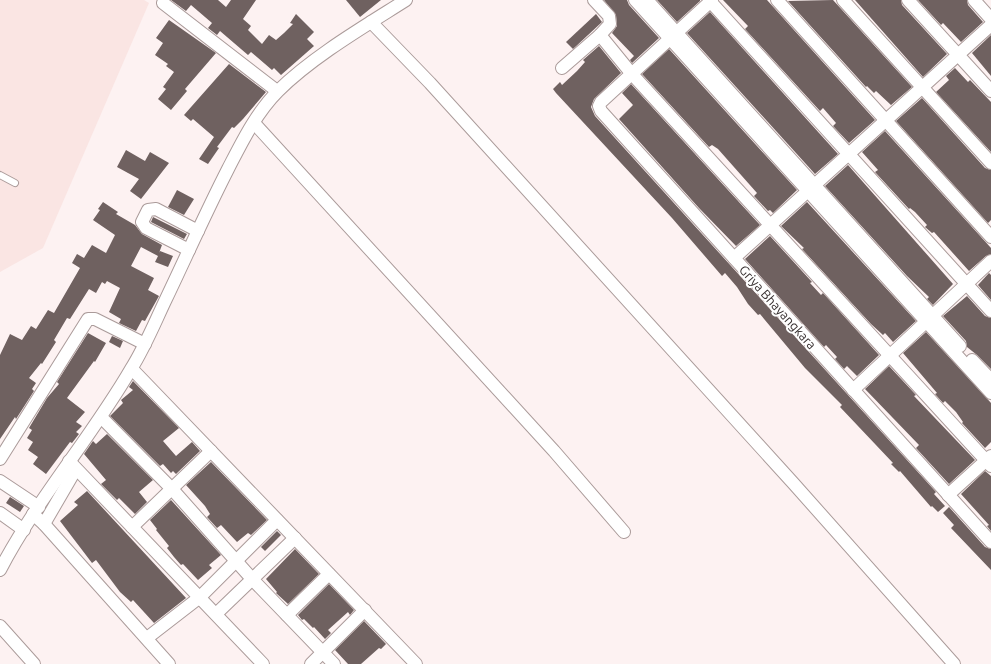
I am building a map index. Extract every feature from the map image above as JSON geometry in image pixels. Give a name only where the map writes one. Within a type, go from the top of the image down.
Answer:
[{"type":"street","points":[[44,524],[72,465],[132,368],[145,344],[198,231],[254,123],[277,92],[316,60],[406,0]]},
{"type":"street","points":[[562,68],[600,36],[610,24],[610,20],[594,0]]},
{"type":"street","points":[[635,0],[673,34]]},
{"type":"street","points":[[647,0],[673,34],[810,188],[956,348],[991,393]]},
{"type":"street","points":[[711,0],[847,154],[991,311]]},
{"type":"street","name":"Griya Bhayangkara","points":[[711,0],[601,102],[599,106],[601,111],[991,542]]},
{"type":"street","points":[[777,0],[991,237]]},
{"type":"street","points":[[842,0],[991,163]]},
{"type":"street","points":[[908,0],[991,91]]},
{"type":"street","points":[[974,0],[991,18]]},
{"type":"street","points":[[163,3],[277,92]]},
{"type":"street","points":[[371,22],[794,484],[954,664]]},
{"type":"street","points":[[734,258],[991,25]]},
{"type":"street","points":[[600,36],[631,73],[889,356],[989,461],[948,495]]},
{"type":"street","points":[[254,123],[549,445],[624,532]]},
{"type":"street","points":[[189,250],[143,226],[143,218],[148,210],[156,209],[198,231]]},
{"type":"street","points":[[853,390],[991,261]]},
{"type":"street","points":[[0,459],[88,319],[95,319],[145,344]]},
{"type":"street","points":[[956,348],[991,380]]},
{"type":"street","points":[[132,368],[416,664]]},
{"type":"street","points":[[101,417],[172,489],[253,580],[334,664]]},
{"type":"street","points":[[132,527],[211,451]]},
{"type":"street","points":[[0,570],[36,510],[72,465]]},
{"type":"street","points":[[72,465],[263,664]]},
{"type":"street","points":[[0,481],[36,510],[44,524],[169,664]]},
{"type":"street","points":[[0,513],[24,530]]},
{"type":"street","points":[[147,638],[200,597],[278,520]]},
{"type":"street","points":[[216,614],[295,538]]},
{"type":"street","points":[[287,615],[330,574]]},
{"type":"street","points":[[311,664],[365,610]]},
{"type":"street","points":[[0,626],[34,664]]},
{"type":"lane","points":[[0,175],[15,183]]},
{"type":"shaded area","points":[[0,0],[144,0],[149,3],[43,248],[0,272]]},
{"type":"building","points":[[171,0],[218,0],[226,7],[231,0],[256,0],[243,19],[251,26],[248,30],[262,44],[269,35],[276,40],[284,33],[293,24],[290,23],[296,14],[314,32],[307,39],[314,46],[281,75],[274,68],[272,70],[251,52],[248,55],[220,31],[217,35],[208,28],[212,23],[191,5],[186,11]]},
{"type":"building","points":[[346,0],[381,0],[360,17]]},
{"type":"building","points":[[604,0],[627,0],[629,5],[659,38],[632,63],[630,60],[634,56],[612,33],[617,26],[616,15]]},
{"type":"building","points":[[657,0],[700,0],[700,1],[677,22]]},
{"type":"building","points":[[723,0],[767,0],[875,120],[849,143],[833,126],[836,123],[823,108],[820,111],[745,29],[748,26]]},
{"type":"building","points":[[833,0],[912,87],[891,105],[876,91],[874,93],[867,86],[866,87],[788,1]]},
{"type":"building","points":[[855,0],[901,0],[902,5],[947,54],[923,77]]},
{"type":"building","points":[[918,0],[967,0],[968,5],[983,22],[961,42],[943,23],[941,25]]},
{"type":"building","points":[[710,12],[838,154],[815,174],[687,33]]},
{"type":"building","points":[[596,14],[602,22],[573,49],[566,42]]},
{"type":"building","points":[[169,20],[216,53],[185,89],[187,91],[171,110],[158,99],[166,89],[163,87],[174,72],[166,66],[168,64],[155,55],[163,43],[156,38]]},
{"type":"building","points":[[991,35],[991,76],[972,53]]},
{"type":"building","points":[[599,46],[621,73],[594,99],[591,107],[595,116],[936,492],[934,494],[945,506],[938,512],[932,506],[931,507],[900,471],[899,472],[891,464],[893,463],[840,407],[842,405],[805,368],[760,314],[758,315],[748,304],[737,287],[725,273],[722,276],[672,218],[553,89],[560,82],[562,85],[577,71],[585,62],[583,60]]},
{"type":"building","points":[[669,49],[797,190],[773,213],[770,210],[768,211],[754,196],[757,193],[718,149],[712,145],[709,147],[642,74]]},
{"type":"building","points":[[229,64],[266,92],[243,119],[234,128],[232,127],[217,147],[219,148],[208,164],[199,159],[214,137],[193,119],[191,121],[184,115]]},
{"type":"building","points":[[955,68],[968,82],[970,80],[991,102],[991,152],[936,92],[949,80],[946,76]]},
{"type":"building","points":[[631,84],[760,225],[736,246],[699,208],[619,119],[633,105],[622,93]]},
{"type":"building","points":[[922,98],[985,168],[991,170],[991,220],[988,223],[896,121]]},
{"type":"building","points":[[885,131],[991,248],[991,254],[986,256],[969,271],[934,232],[932,233],[925,227],[927,225],[915,212],[910,208],[909,209],[875,172],[878,170],[862,152]]},
{"type":"building","points":[[126,150],[145,161],[150,152],[169,163],[141,199],[130,191],[139,179],[117,167]]},
{"type":"building","points":[[848,165],[953,284],[933,305],[927,299],[929,297],[907,276],[825,186]]},
{"type":"building","points":[[177,190],[194,199],[184,215],[168,207]]},
{"type":"building","points":[[103,202],[118,212],[116,214],[135,225],[142,234],[162,245],[159,253],[160,251],[173,256],[168,267],[155,262],[158,256],[141,247],[131,266],[154,278],[148,290],[159,296],[145,321],[142,320],[136,331],[119,323],[121,319],[109,312],[120,288],[107,281],[105,284],[102,282],[96,293],[89,289],[70,319],[67,318],[54,340],[56,342],[42,364],[41,363],[29,378],[36,383],[32,389],[34,391],[16,419],[15,417],[0,439],[0,355],[10,334],[22,340],[31,326],[36,329],[48,310],[54,313],[80,268],[72,263],[77,254],[84,258],[92,245],[106,253],[115,235],[93,220],[100,210],[98,209]]},
{"type":"building","points":[[807,202],[916,321],[893,342],[885,333],[883,335],[871,324],[802,249],[804,248],[781,226]]},
{"type":"building","points":[[153,217],[187,234],[184,239],[151,222]]},
{"type":"building","points":[[770,236],[812,282],[810,283],[821,295],[823,293],[879,355],[857,376],[847,366],[844,369],[835,359],[837,357],[826,345],[824,347],[745,259]]},
{"type":"building","points":[[989,273],[991,275],[991,300],[978,285]]},
{"type":"building","points":[[967,296],[985,316],[991,318],[991,369],[967,347],[966,341],[943,316]]},
{"type":"building","points":[[926,332],[991,403],[991,442],[985,448],[962,423],[963,422],[956,412],[945,401],[943,403],[935,394],[937,393],[903,353]]},
{"type":"building","points":[[88,333],[106,343],[95,362],[94,361],[67,398],[85,412],[76,422],[82,426],[76,432],[79,434],[72,443],[70,442],[46,474],[33,464],[38,457],[28,450],[33,442],[27,438],[32,430],[29,428],[47,398],[59,384],[57,382]]},
{"type":"building","points":[[112,336],[123,341],[120,348],[109,342]]},
{"type":"building","points":[[889,366],[916,395],[914,396],[975,460],[949,484],[916,448],[919,445],[865,389]]},
{"type":"building","points":[[133,381],[179,428],[163,441],[176,456],[192,442],[200,451],[176,474],[173,471],[171,473],[163,464],[160,466],[110,416],[123,403],[121,400],[133,390],[129,387]]},
{"type":"building","points":[[107,434],[153,480],[139,492],[147,502],[135,514],[119,498],[117,500],[101,484],[106,480],[84,454],[93,441],[96,444]]},
{"type":"building","points":[[211,462],[267,520],[251,535],[248,533],[237,542],[221,525],[217,528],[207,517],[210,514],[205,506],[186,485]]},
{"type":"building","points":[[985,471],[991,476],[991,531],[987,526],[989,525],[961,494]]},
{"type":"building","points":[[87,491],[186,598],[154,623],[133,600],[131,602],[120,592],[96,560],[92,563],[60,521],[78,505],[74,502]]},
{"type":"building","points":[[10,497],[24,506],[20,512],[6,503]]},
{"type":"building","points":[[171,500],[221,555],[209,565],[212,568],[198,580],[174,557],[167,548],[169,546],[150,520]]},
{"type":"building","points":[[949,507],[985,547],[991,549],[991,570],[951,528],[954,525],[943,513]]},
{"type":"building","points":[[277,531],[281,535],[265,551],[261,547]]},
{"type":"building","points":[[295,549],[319,574],[288,604],[276,593],[277,592],[266,579]]},
{"type":"building","points":[[329,584],[354,610],[350,615],[348,612],[328,630],[331,633],[325,639],[314,627],[313,628],[304,619],[302,620],[298,615]]},
{"type":"building","points":[[364,621],[386,644],[381,649],[379,648],[361,664],[348,664],[335,650]]}]
